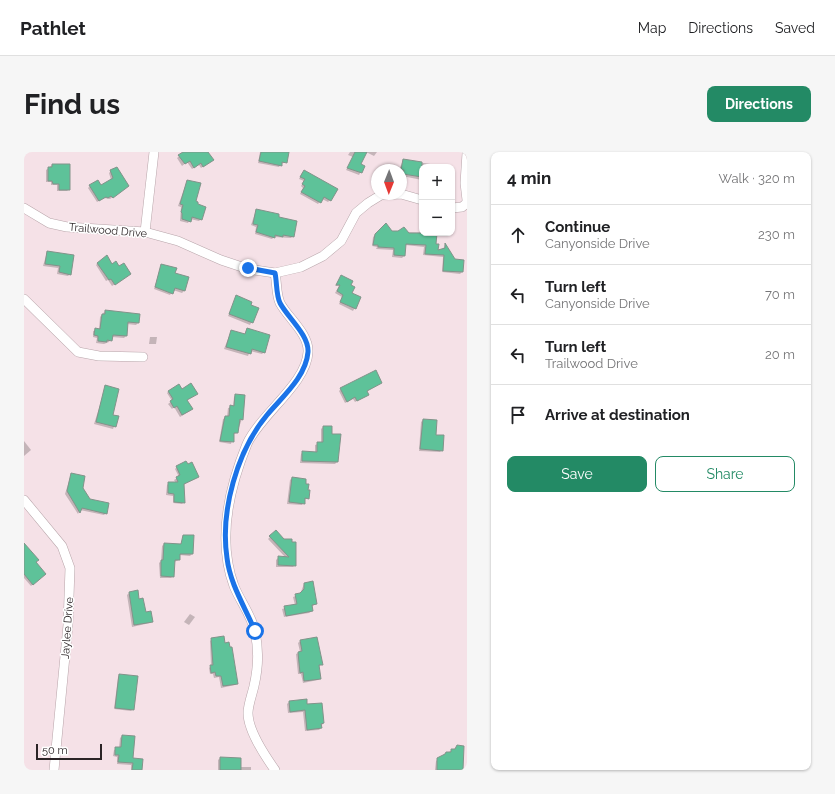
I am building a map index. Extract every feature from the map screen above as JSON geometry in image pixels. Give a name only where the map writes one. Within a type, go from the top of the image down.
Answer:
[{"type":"street","points":[[145,232],[154,152]]},
{"type":"street","points":[[455,208],[462,207],[467,202],[465,183],[467,153]]},
{"type":"street","name":"Trailwood Drive","points":[[24,208],[49,223],[67,227],[145,232],[178,241],[228,262],[248,268],[275,273],[301,266],[323,256],[341,241],[356,213],[381,195],[401,194],[419,199]]},
{"type":"street","points":[[275,273],[280,302],[304,336],[308,351],[304,369],[248,442],[238,466],[226,521],[227,558],[234,586],[255,631],[258,654],[256,676],[248,713],[257,743],[275,770]]},
{"type":"street","points":[[24,299],[78,352],[99,356],[143,357]]},
{"type":"street","name":"Jaylee Drive","points":[[24,500],[62,546],[70,568],[68,625],[54,770]]},
{"type":"building","points":[[183,152],[208,152],[214,160],[203,167],[201,163],[194,168],[190,161],[185,164],[178,155]]},
{"type":"building","points":[[261,152],[289,152],[287,163],[282,162],[282,166],[259,161]]},
{"type":"building","points":[[355,152],[367,152],[361,164],[365,166],[362,173],[347,168]]},
{"type":"building","points":[[403,159],[422,162],[422,164],[419,164],[419,177],[407,175],[407,164],[402,164]]},
{"type":"building","points":[[52,164],[70,164],[70,190],[59,190],[59,184],[53,184],[52,181],[48,181],[48,167],[52,167]]},
{"type":"building","points":[[117,167],[129,186],[113,198],[111,196],[108,198],[106,197],[99,201],[89,185],[98,180],[101,185],[113,178],[110,170]]},
{"type":"building","points":[[304,170],[338,189],[331,201],[324,197],[321,203],[301,192],[305,186],[302,184],[305,179],[300,177]]},
{"type":"building","points":[[187,180],[201,183],[196,201],[198,204],[206,207],[202,220],[192,217],[191,222],[182,219],[181,212],[183,205],[180,204]]},
{"type":"building","points":[[256,209],[279,214],[279,217],[297,221],[294,237],[275,235],[275,238],[256,232],[258,225],[253,224]]},
{"type":"building","points":[[386,223],[392,231],[398,231],[404,227],[409,233],[419,233],[419,236],[437,236],[436,244],[439,244],[438,250],[445,248],[445,243],[455,259],[464,260],[463,272],[443,271],[444,255],[425,254],[426,245],[406,244],[405,256],[394,255],[394,248],[378,247],[378,245],[373,245],[375,234]]},
{"type":"building","points":[[47,251],[74,255],[71,275],[59,272],[60,266],[45,264]]},
{"type":"building","points":[[107,255],[112,264],[116,261],[119,266],[124,263],[131,274],[115,285],[111,279],[109,280],[97,263]]},
{"type":"building","points":[[161,264],[177,268],[175,273],[189,277],[185,291],[175,288],[173,294],[155,287]]},
{"type":"building","points":[[341,275],[353,281],[351,285],[355,287],[352,293],[361,297],[356,309],[340,302],[343,295],[337,291],[340,285],[336,285]]},
{"type":"building","points":[[236,295],[252,302],[251,305],[259,308],[253,323],[229,314]]},
{"type":"building","points":[[105,310],[140,314],[139,323],[128,322],[127,336],[113,335],[112,341],[98,341],[98,336],[94,335],[95,328],[100,329],[102,314],[105,314]]},
{"type":"building","points":[[247,328],[270,335],[265,353],[252,349],[251,354],[226,347],[231,330],[245,334]]},
{"type":"building","points":[[376,370],[382,383],[367,391],[369,395],[357,401],[355,397],[347,402],[340,388]]},
{"type":"building","points":[[191,383],[198,394],[187,400],[193,409],[182,415],[177,406],[174,408],[170,401],[173,399],[168,391],[179,384],[182,389]]},
{"type":"building","points":[[105,385],[119,389],[113,415],[119,416],[116,427],[96,422]]},
{"type":"building","points":[[235,394],[245,395],[243,420],[240,419],[238,433],[234,433],[234,442],[220,441],[225,416],[229,416],[230,405],[234,406]]},
{"type":"building","points":[[423,419],[437,420],[436,435],[444,435],[443,451],[420,449]]},
{"type":"building","points":[[323,426],[332,426],[332,434],[341,434],[338,462],[302,461],[302,451],[317,452],[317,442],[323,442]]},
{"type":"building","points":[[186,461],[188,464],[192,462],[199,477],[184,484],[185,503],[174,502],[174,494],[168,493],[168,482],[178,482],[176,477],[180,475],[176,466]]},
{"type":"building","points":[[71,473],[85,476],[83,488],[90,499],[109,503],[107,514],[82,508],[80,513],[67,491]]},
{"type":"building","points":[[292,477],[306,479],[306,484],[309,484],[309,499],[305,498],[305,504],[289,502]]},
{"type":"building","points":[[276,530],[284,539],[292,539],[292,542],[296,542],[296,566],[278,565],[278,556],[289,557],[269,536]]},
{"type":"building","points":[[183,535],[194,535],[193,554],[180,554],[180,560],[175,560],[174,577],[161,576],[161,560],[163,560],[164,543],[181,544]]},
{"type":"building","points":[[24,543],[39,560],[36,562],[46,574],[33,585],[24,574]]},
{"type":"building","points":[[313,581],[317,604],[312,605],[313,611],[286,616],[284,606],[297,604],[295,594],[300,593],[304,589],[304,583]]},
{"type":"building","points":[[138,590],[139,599],[143,598],[146,612],[151,611],[153,622],[134,625],[129,592]]},
{"type":"building","points":[[224,636],[225,643],[229,642],[230,647],[232,647],[238,684],[223,686],[221,676],[216,676],[215,672],[211,673],[210,665],[213,665],[211,638]]},
{"type":"building","points":[[317,637],[323,665],[319,665],[321,679],[304,681],[303,672],[300,673],[299,663],[298,652],[302,651],[300,640]]},
{"type":"building","points":[[119,674],[138,676],[134,710],[115,708]]},
{"type":"building","points":[[307,699],[307,704],[322,703],[324,723],[321,724],[322,728],[307,730],[305,710],[290,712],[289,701]]},
{"type":"building","points":[[122,735],[135,736],[133,758],[143,759],[142,770],[132,770],[133,763],[118,762],[119,755],[115,755],[115,747],[121,747]]},
{"type":"building","points":[[457,745],[464,746],[463,770],[437,770],[437,758],[446,752],[451,752],[451,749],[455,749]]},
{"type":"building","points":[[220,757],[241,758],[241,770],[220,770]]},
{"type":"route","points":[[248,268],[275,273],[280,302],[291,320],[304,336],[308,351],[304,369],[248,442],[238,466],[231,494],[226,521],[227,558],[234,586],[255,631]]}]
